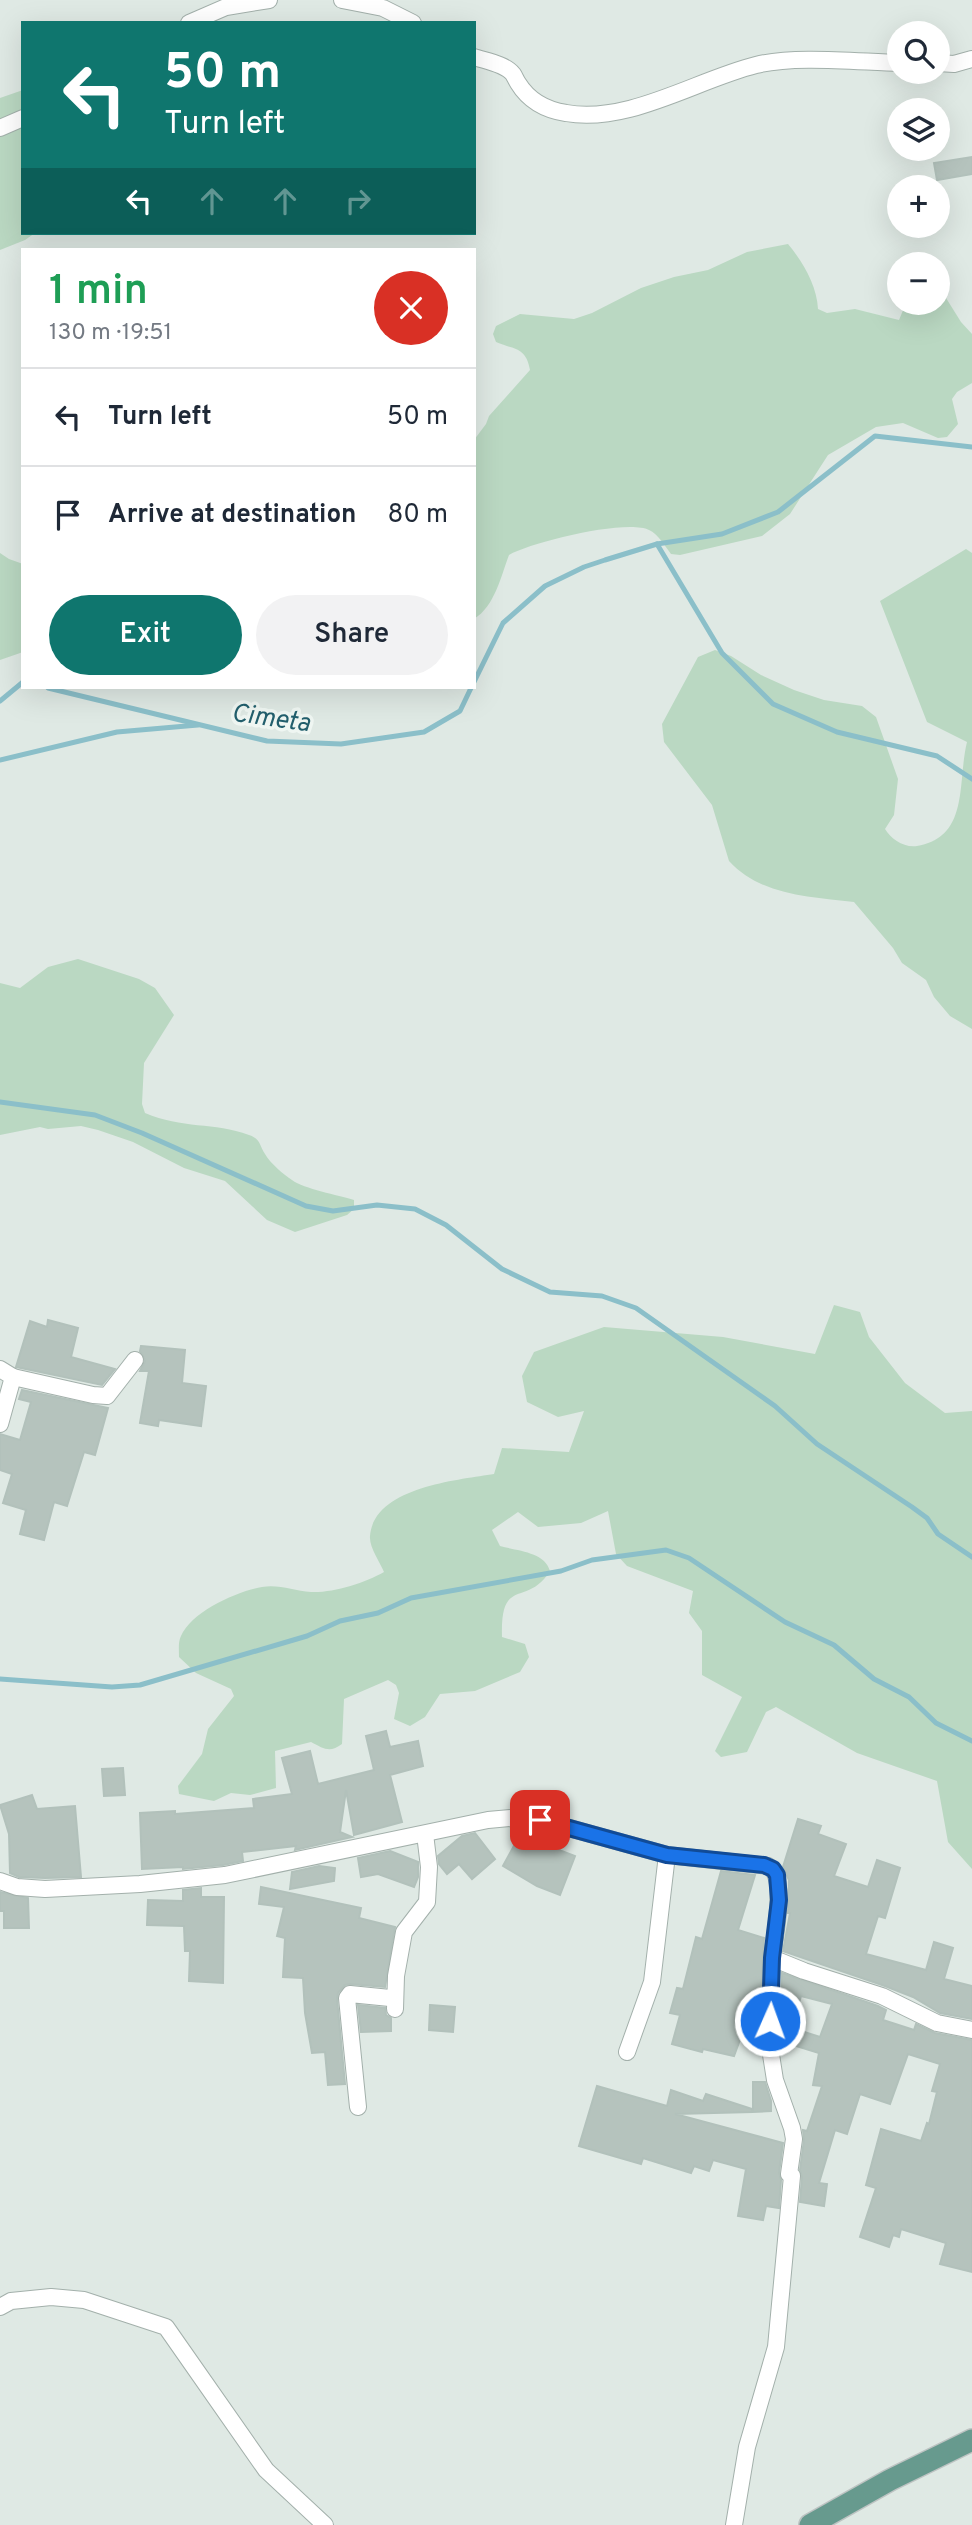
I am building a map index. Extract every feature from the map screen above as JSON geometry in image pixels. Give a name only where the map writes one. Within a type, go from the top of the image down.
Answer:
[{"type":"main road","points":[[810,2525],[890,2480],[972,2440]]},
{"type":"street","points":[[194,21],[226,7],[269,0]]},
{"type":"street","points":[[342,0],[383,8],[409,21]]},
{"type":"street","points":[[476,58],[513,73],[519,85],[541,107],[567,114],[626,109],[764,63],[783,60],[887,62]]},
{"type":"street","points":[[950,64],[972,59]]},
{"type":"street","points":[[0,128],[21,119]]},
{"type":"street","points":[[0,1424],[6,1373],[93,1395],[107,1396],[135,1360]]},
{"type":"street","points":[[0,1881],[18,1887],[45,1889],[140,1884],[225,1875],[488,1820],[510,1818],[540,1820],[667,1855],[764,1865],[773,1869],[777,1875],[779,1900],[772,1958],[769,2042],[775,2080],[794,2139],[789,2174],[792,2176],[776,2347],[747,2447],[734,2525]]},
{"type":"street","points":[[358,2108],[347,1998],[350,1994],[390,1998],[395,2002],[404,1932],[427,1902],[429,1867],[425,1834]]},
{"type":"street","points":[[627,2052],[652,1982],[667,1855]]},
{"type":"street","points":[[772,1958],[881,1996],[937,2023],[972,2030]]},
{"type":"street","points":[[0,2291],[84,2300],[166,2327],[267,2470],[325,2525]]},
{"type":"street","points":[[0,2307],[11,2301],[51,2297]]},
{"type":"green space","points":[[21,91],[21,235],[32,235],[0,250],[0,98]]},
{"type":"green space","points":[[788,244],[808,275],[818,309],[827,313],[855,309],[899,320],[901,315],[950,315],[950,304],[972,334],[972,383],[957,392],[952,399],[958,424],[947,437],[938,438],[903,423],[876,427],[828,455],[790,514],[762,536],[680,555],[671,554],[649,530],[621,527],[557,538],[521,550],[509,555],[492,599],[476,617],[476,437],[489,416],[530,370],[522,353],[496,342],[493,334],[496,326],[520,314],[574,319],[592,313],[641,288],[708,270],[747,252]]},
{"type":"green space","points":[[966,549],[972,553],[972,1029],[950,1016],[934,997],[926,980],[902,963],[893,948],[854,902],[804,896],[771,888],[742,873],[729,861],[712,805],[664,742],[662,724],[698,657],[715,650],[794,690],[824,700],[862,706],[876,717],[898,779],[894,815],[885,829],[894,839],[907,846],[934,841],[946,832],[958,806],[967,742],[927,722],[880,601]]},
{"type":"green space","points":[[0,553],[21,563],[21,653],[0,660]]},
{"type":"green space","points":[[78,959],[139,979],[155,988],[174,1015],[144,1063],[142,1104],[145,1113],[172,1121],[223,1128],[253,1137],[258,1140],[270,1161],[289,1178],[304,1186],[354,1200],[354,1209],[347,1215],[295,1232],[267,1220],[225,1181],[184,1168],[133,1142],[98,1130],[81,1126],[48,1129],[40,1127],[0,1135],[0,983],[20,988],[48,967]]},
{"type":"green space","points":[[834,1305],[860,1312],[869,1337],[905,1383],[945,1413],[972,1411],[972,1869],[948,1842],[937,1781],[857,1753],[776,1707],[766,1712],[747,1752],[721,1757],[715,1751],[742,1697],[702,1675],[702,1631],[689,1613],[693,1591],[627,1566],[616,1554],[608,1511],[581,1523],[538,1527],[518,1512],[492,1530],[500,1546],[537,1556],[550,1571],[541,1582],[510,1599],[505,1606],[502,1637],[525,1644],[529,1657],[520,1672],[475,1691],[440,1694],[425,1717],[410,1726],[394,1719],[399,1693],[396,1685],[388,1680],[344,1699],[342,1744],[338,1747],[327,1749],[311,1742],[275,1751],[276,1788],[250,1795],[231,1793],[214,1801],[179,1794],[178,1786],[202,1754],[208,1729],[234,1696],[231,1689],[196,1673],[179,1657],[179,1641],[186,1627],[216,1604],[252,1589],[274,1586],[320,1592],[349,1587],[376,1576],[384,1572],[373,1550],[370,1536],[375,1520],[386,1506],[402,1496],[440,1483],[494,1474],[502,1448],[569,1452],[584,1411],[558,1417],[527,1402],[522,1376],[534,1352],[604,1327],[723,1337],[815,1354]]},
{"type":"building","points":[[972,157],[972,174],[950,178],[950,175],[936,175],[934,163]]},
{"type":"building","points":[[48,1320],[78,1328],[71,1357],[115,1369],[102,1385],[16,1367],[30,1321],[47,1327]]},
{"type":"building","points":[[141,1346],[185,1350],[182,1383],[206,1386],[201,1426],[159,1420],[158,1426],[140,1423],[149,1371],[140,1371],[145,1361],[140,1351]]},
{"type":"building","points":[[22,1390],[108,1408],[95,1455],[84,1452],[67,1506],[54,1502],[44,1540],[20,1534],[26,1510],[3,1503],[12,1474],[0,1470],[0,1434],[20,1440],[31,1402],[19,1399]]},
{"type":"building","points":[[386,1731],[390,1747],[418,1741],[423,1766],[390,1775],[402,1822],[354,1835],[346,1790],[340,1832],[352,1837],[295,1850],[296,1846],[242,1852],[243,1861],[223,1865],[142,1869],[140,1813],[175,1811],[175,1814],[254,1808],[253,1799],[292,1794],[282,1758],[310,1751],[318,1784],[374,1770],[366,1736]]},
{"type":"building","points":[[123,1768],[125,1795],[104,1796],[102,1769]]},
{"type":"building","points":[[32,1795],[37,1809],[75,1806],[81,1877],[19,1877],[10,1873],[9,1834],[0,1805]]},
{"type":"building","points":[[798,1819],[821,1826],[818,1834],[846,1844],[834,1876],[868,1887],[877,1860],[900,1868],[885,1918],[878,1916],[866,1954],[926,1970],[934,1942],[953,1948],[944,1979],[972,1986],[972,2019],[940,2013],[913,1997],[783,1951],[790,1913],[789,1880],[783,1867]]},
{"type":"building","points":[[523,1829],[547,1841],[551,1834],[566,1838],[559,1850],[575,1856],[560,1895],[537,1886],[503,1866]]},
{"type":"building","points":[[475,1833],[495,1859],[472,1879],[459,1864],[447,1874],[439,1864],[438,1856],[462,1836]]},
{"type":"building","points":[[390,1851],[418,1862],[418,1877],[414,1887],[378,1874],[361,1877],[358,1858]]},
{"type":"building","points":[[319,1866],[335,1868],[334,1881],[290,1889],[292,1872]]},
{"type":"building","points":[[721,1871],[755,1875],[738,1930],[764,1938],[759,2035],[752,2033],[752,2007],[734,2056],[703,2049],[702,2052],[672,2044],[680,2015],[670,2013],[677,1988],[683,1989],[696,1937],[702,1939]]},
{"type":"building","points":[[261,1887],[361,1908],[359,1918],[395,1927],[385,1987],[350,1984],[345,1985],[338,1993],[345,2084],[328,2085],[325,2052],[312,2053],[305,2013],[303,1978],[283,1977],[285,1938],[277,1936],[284,1907],[259,1904]]},
{"type":"building","points":[[201,1888],[201,1897],[224,1897],[223,1983],[189,1981],[190,1951],[185,1951],[184,1926],[147,1925],[148,1900],[183,1901],[183,1890]]},
{"type":"building","points":[[0,1892],[28,1898],[29,1928],[4,1928]]},
{"type":"building","points":[[782,1973],[878,2006],[886,2010],[883,2020],[914,2030],[916,2024],[935,2033],[972,2040],[972,2272],[940,2264],[946,2243],[901,2229],[899,2237],[893,2235],[889,2247],[860,2237],[876,2188],[866,2185],[881,2129],[921,2141],[927,2123],[929,2124],[937,2092],[932,2091],[940,2064],[908,2054],[890,2104],[860,2094],[847,2134],[835,2130],[819,2183],[827,2184],[824,2206],[800,2202],[803,2130],[807,2131],[822,2086],[813,2085],[819,2053],[780,2041]],"holes":[[[801,1996],[832,2004],[820,2037],[792,2028]]]},
{"type":"building","points":[[358,2005],[385,2008],[386,2015],[391,2018],[391,2031],[361,2032]]},
{"type":"building","points":[[430,2005],[455,2007],[453,2032],[429,2030]]},
{"type":"building","points":[[753,2082],[765,2082],[771,2111],[753,2112]]},
{"type":"building","points":[[597,2086],[667,2106],[671,2090],[703,2101],[706,2094],[752,2109],[752,2112],[675,2114],[783,2143],[779,2173],[779,2208],[766,2206],[763,2220],[738,2216],[746,2169],[713,2160],[709,2171],[694,2166],[691,2173],[643,2158],[641,2164],[579,2146]]},
{"type":"waterway","points":[[476,678],[503,623],[545,586],[584,567],[657,544],[722,534],[778,512],[875,436],[972,447]]},
{"type":"waterway","points":[[657,544],[722,653],[773,704],[837,732],[937,756],[972,779]]},
{"type":"waterway","name":"Cimeta","points":[[0,701],[21,684]]},
{"type":"waterway","name":"Cimeta","points":[[52,689],[267,741],[341,744],[424,732],[460,711],[471,689]]},
{"type":"waterway","points":[[0,760],[117,732],[198,725]]},
{"type":"waterway","points":[[0,1102],[95,1115],[306,1206],[333,1211],[377,1205],[415,1209],[446,1225],[502,1269],[550,1292],[602,1296],[636,1308],[775,1406],[817,1444],[927,1518],[938,1534],[972,1557]]},
{"type":"waterway","points":[[0,1679],[112,1687],[140,1685],[307,1636],[340,1621],[378,1613],[411,1598],[561,1571],[592,1560],[666,1550],[689,1558],[785,1622],[834,1645],[874,1679],[909,1697],[936,1723],[972,1741]]},
{"type":"route","points":[[540,1820],[667,1855],[764,1865],[773,1869],[777,1875],[779,1900],[772,1958],[770,2021]]}]
